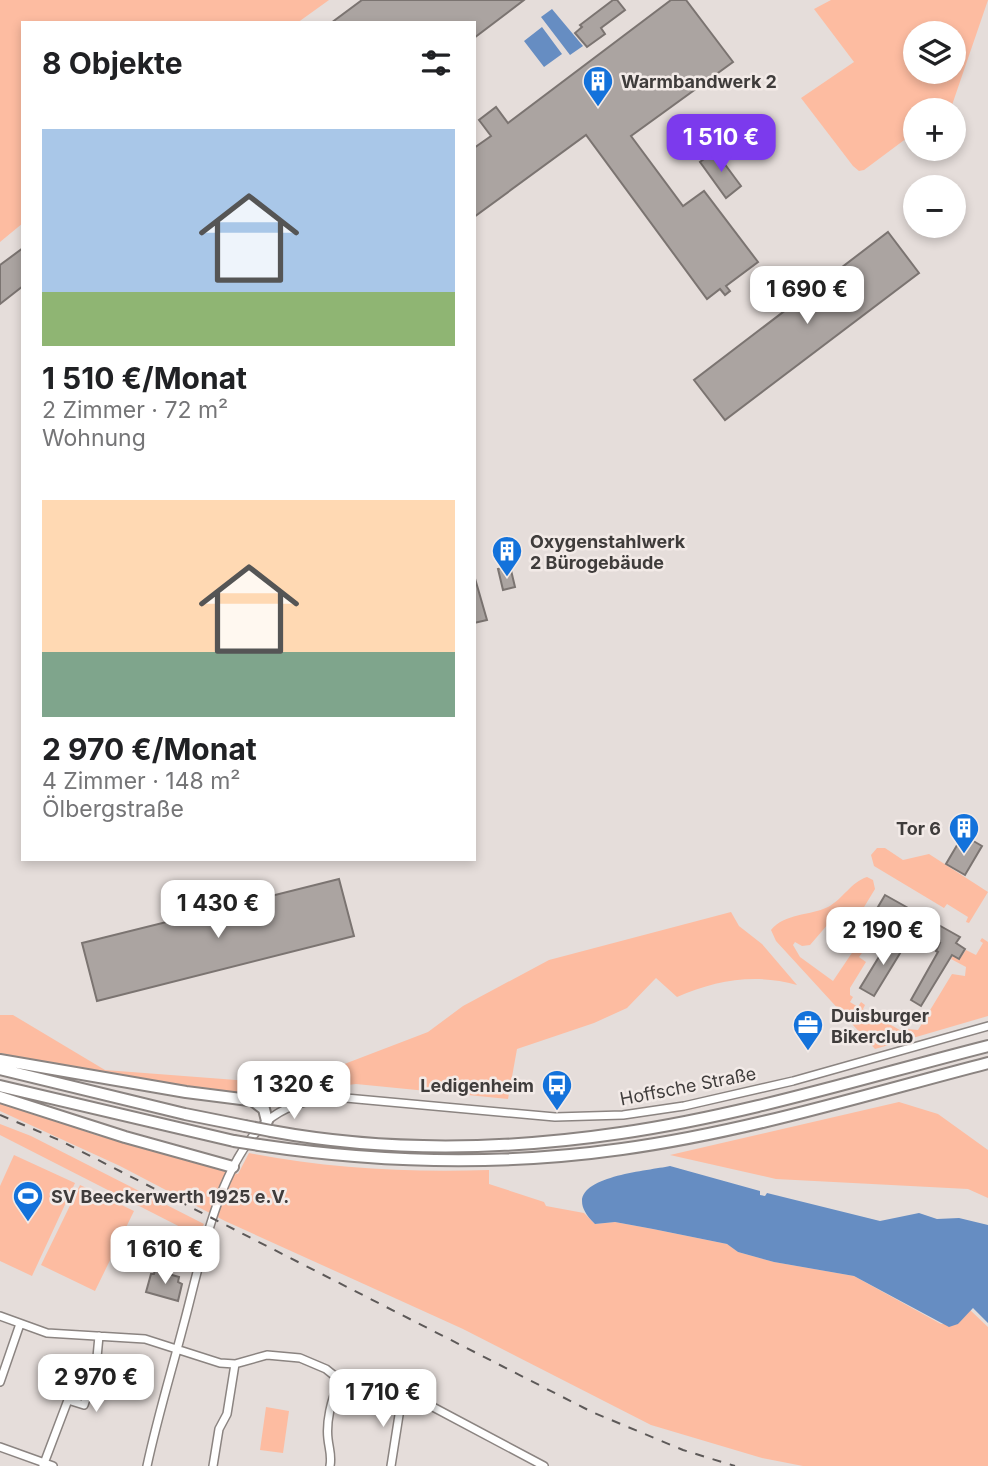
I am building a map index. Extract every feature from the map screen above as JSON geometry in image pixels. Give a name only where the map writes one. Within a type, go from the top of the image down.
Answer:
[{"type":"highway","points":[[0,1069],[184,1114],[245,1126],[269,1126],[328,1139],[425,1145],[523,1143],[608,1135],[715,1115],[988,1046]]},
{"type":"highway","points":[[0,1060],[139,1085],[249,1100],[310,1100]]},
{"type":"highway","points":[[0,1086],[259,1145],[352,1156],[476,1161],[625,1149],[731,1128],[988,1063]]},
{"type":"highway","points":[[0,1097],[124,1137],[233,1167]]},
{"type":"highway","points":[[249,1100],[264,1109],[269,1126]]},
{"type":"street","name":"Hoffsche Straße","points":[[269,1126],[284,1110],[310,1100],[335,1097],[555,1117],[623,1115],[684,1106],[793,1081],[988,1026]]},
{"type":"street","points":[[147,1466],[203,1253],[233,1167],[269,1126]]},
{"type":"street","points":[[0,1316],[47,1333],[145,1339],[220,1363],[234,1364],[267,1355],[300,1358],[326,1369],[336,1377],[339,1385]]},
{"type":"street","points":[[0,1382],[20,1324]]},
{"type":"street","points":[[43,1464],[68,1400],[84,1405],[96,1368],[99,1336]]},
{"type":"street","points":[[213,1466],[219,1429],[227,1414],[234,1364]]},
{"type":"street","points":[[339,1385],[416,1398],[544,1466]]},
{"type":"street","points":[[330,1466],[332,1453],[328,1438],[333,1394],[339,1385]]},
{"type":"street","points":[[391,1466],[402,1396]]},
{"type":"street","points":[[0,1447],[53,1466]]},
{"type":"shaded area","points":[[0,0],[329,0],[300,21],[21,21],[21,225],[0,242]]},
{"type":"shaded area","points":[[831,0],[988,0],[966,64],[966,21],[903,21],[903,84],[959,84],[954,98],[903,98],[903,141],[859,171],[801,98],[854,62],[814,9]]},
{"type":"shaded area","points":[[877,848],[885,848],[903,860],[929,854],[988,892],[969,923],[966,922],[968,917],[947,904],[944,908],[874,866],[871,855]]},
{"type":"shaded area","points":[[867,877],[873,880],[875,889],[858,917],[845,909],[833,925],[829,923],[810,945],[802,946],[795,942],[793,945],[800,957],[833,981],[868,929],[876,934],[880,928],[884,930],[881,939],[870,942],[859,957],[866,962],[850,988],[850,995],[853,997],[850,1002],[858,1007],[861,1002],[865,1005],[863,1009],[905,1033],[908,1029],[918,1030],[952,974],[965,976],[966,967],[951,959],[953,956],[959,960],[966,950],[976,955],[983,943],[980,941],[982,938],[988,942],[988,1016],[875,1049],[776,941],[771,930],[777,925],[790,918],[828,907]]},
{"type":"shaded area","points":[[731,912],[739,926],[762,944],[797,985],[766,979],[736,980],[706,986],[677,997],[656,978],[627,1008],[594,1023],[517,1049],[508,1099],[356,1084],[258,1096],[106,1074],[0,1053],[0,1015],[13,1015],[105,1070],[261,1082],[313,1076],[428,1032],[463,1006],[549,960]]},
{"type":"shaded area","points":[[0,1102],[96,1135],[238,1174],[249,1153],[368,1168],[489,1170],[489,1184],[544,1202],[546,1206],[584,1213],[595,1224],[615,1222],[653,1229],[727,1244],[738,1252],[774,1262],[854,1276],[941,1324],[958,1324],[969,1309],[988,1327],[988,1466],[803,1466],[762,1458],[651,1425],[463,1329],[225,1221],[120,1166],[0,1111]]},
{"type":"shaded area","points":[[899,1102],[938,1114],[988,1150],[988,1198],[968,1189],[776,1179],[670,1155]]},
{"type":"shaded area","points":[[0,1124],[31,1136],[204,1224],[198,1236],[0,1135]]},
{"type":"shaded area","name":"SV Beeckerwerth 1925 e.V.","points":[[14,1155],[75,1183],[32,1276],[0,1261],[0,1186]]},
{"type":"shaded area","name":"SV Beeckerwerth 1925 e.V.","points":[[80,1185],[134,1211],[95,1291],[41,1265]]},
{"type":"shaded area","points":[[266,1407],[289,1411],[283,1453],[260,1450]]},
{"type":"water","points":[[552,9],[583,46],[570,55],[541,17]]},
{"type":"water","points":[[542,27],[562,54],[544,67],[524,41]]},
{"type":"water","points":[[670,1166],[760,1191],[760,1195],[765,1196],[767,1193],[880,1221],[919,1213],[937,1219],[959,1218],[988,1225],[988,1323],[973,1308],[958,1324],[949,1327],[854,1276],[774,1262],[738,1252],[727,1244],[653,1229],[615,1222],[595,1224],[584,1209],[583,1196],[591,1187],[604,1180]]},
{"type":"building","points":[[362,0],[524,0],[476,36],[476,21],[334,21]]},
{"type":"building","points":[[613,0],[617,0],[625,10],[601,28],[605,34],[587,47],[575,33],[582,27],[580,25]]},
{"type":"building","name":"Warmbandwerk 2","points":[[671,0],[686,0],[733,62],[631,136],[683,206],[704,191],[758,262],[726,286],[730,291],[725,295],[720,289],[707,299],[586,135],[476,216],[476,147],[491,136],[479,120],[496,107],[508,123]]},
{"type":"building","points":[[715,151],[741,186],[726,198],[700,162]]},
{"type":"building","points":[[888,232],[919,273],[725,420],[694,380]]},
{"type":"building","points":[[21,249],[21,288],[0,304],[0,265]]},
{"type":"building","name":"Oxygenstahlwerk 2 Bürogebäude","points":[[510,566],[515,587],[503,590],[498,569]]},
{"type":"building","points":[[476,582],[487,620],[476,623]]},
{"type":"building","name":"Tor 6","points":[[963,835],[982,846],[965,875],[946,864]]},
{"type":"building","points":[[339,879],[354,936],[97,1001],[82,943]]},
{"type":"building","points":[[885,895],[960,937],[956,943],[965,949],[959,959],[952,955],[921,1006],[911,1000],[938,952],[936,951],[940,943],[878,907]]},
{"type":"building","points":[[891,937],[905,945],[874,996],[860,988]]},
{"type":"building","points":[[155,1270],[179,1277],[178,1282],[182,1284],[178,1301],[146,1292],[151,1274],[154,1274]]},
{"type":"railway","points":[[0,1115],[59,1140],[592,1412],[683,1450],[735,1466]]},
{"type":"place","name":"Warmbandwerk 2","points":[[598,108]]},
{"type":"place","name":"Oxygenstahlwerk 2 Bürogebäude","points":[[507,578]]},
{"type":"place","name":"Tor 6","points":[[964,855]]},
{"type":"place","name":"Duisburger Bikerclub","points":[[808,1052]]},
{"type":"place","name":"Ledigenheim","points":[[557,1112]]},
{"type":"place","name":"SV Beeckerwerth 1925 e.V.","points":[[28,1223]]}]
